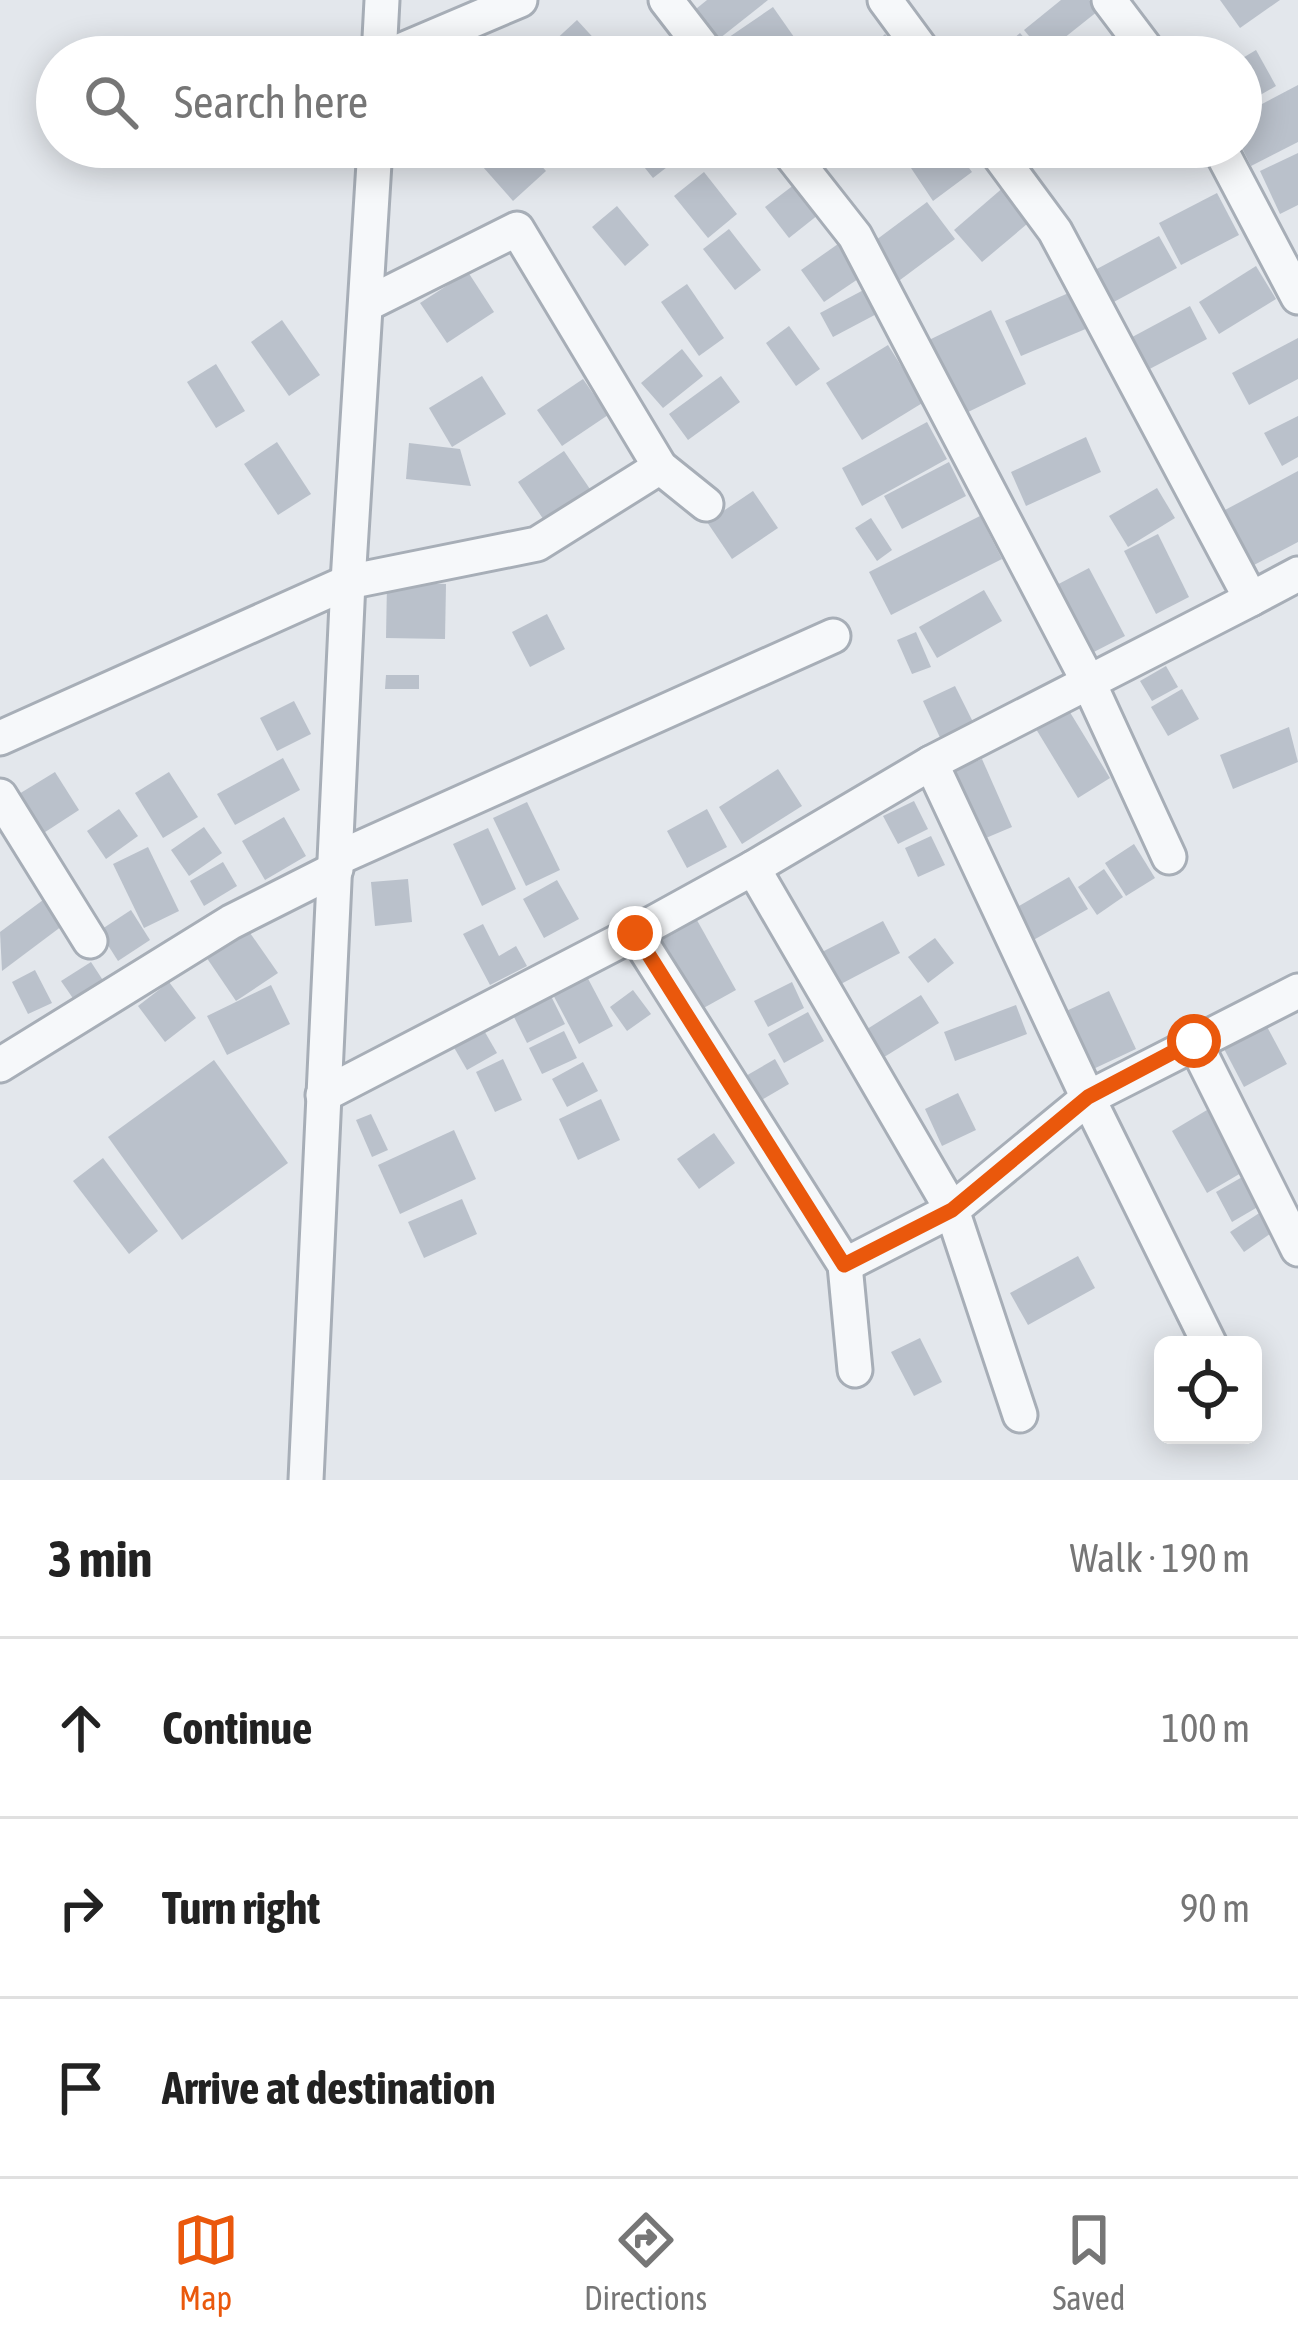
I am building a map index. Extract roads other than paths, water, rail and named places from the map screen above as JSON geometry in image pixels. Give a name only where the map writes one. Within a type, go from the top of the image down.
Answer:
[{"type":"street","points":[[382,0],[382,36]]},
{"type":"street","points":[[433,36],[520,0]]},
{"type":"street","points":[[666,0],[694,36]]},
{"type":"street","points":[[885,0],[912,36]]},
{"type":"street","points":[[1109,0],[1136,36]]},
{"type":"street","points":[[306,1480],[348,582],[374,168]]},
{"type":"street","points":[[802,168],[855,236],[1088,681],[1169,857]]},
{"type":"street","points":[[1008,168],[1055,231],[1251,599]]},
{"type":"street","points":[[1230,168],[1298,297]]},
{"type":"street","points":[[367,304],[517,229],[660,466],[706,504]]},
{"type":"street","points":[[0,738],[348,582],[537,544],[660,466]]},
{"type":"street","points":[[323,1095],[635,933],[932,764],[1298,574]]},
{"type":"street","points":[[0,1065],[231,922],[337,863],[833,636]]},
{"type":"street","points":[[932,764],[1206,1336]]},
{"type":"street","points":[[0,796],[90,941]]},
{"type":"street","points":[[753,868],[952,1210],[1020,1415]]},
{"type":"street","points":[[635,933],[844,1265],[855,1370]]},
{"type":"street","points":[[844,1265],[952,1210],[1088,1097],[1298,991]]},
{"type":"street","points":[[1194,1041],[1287,1192],[1298,1249]]}]
